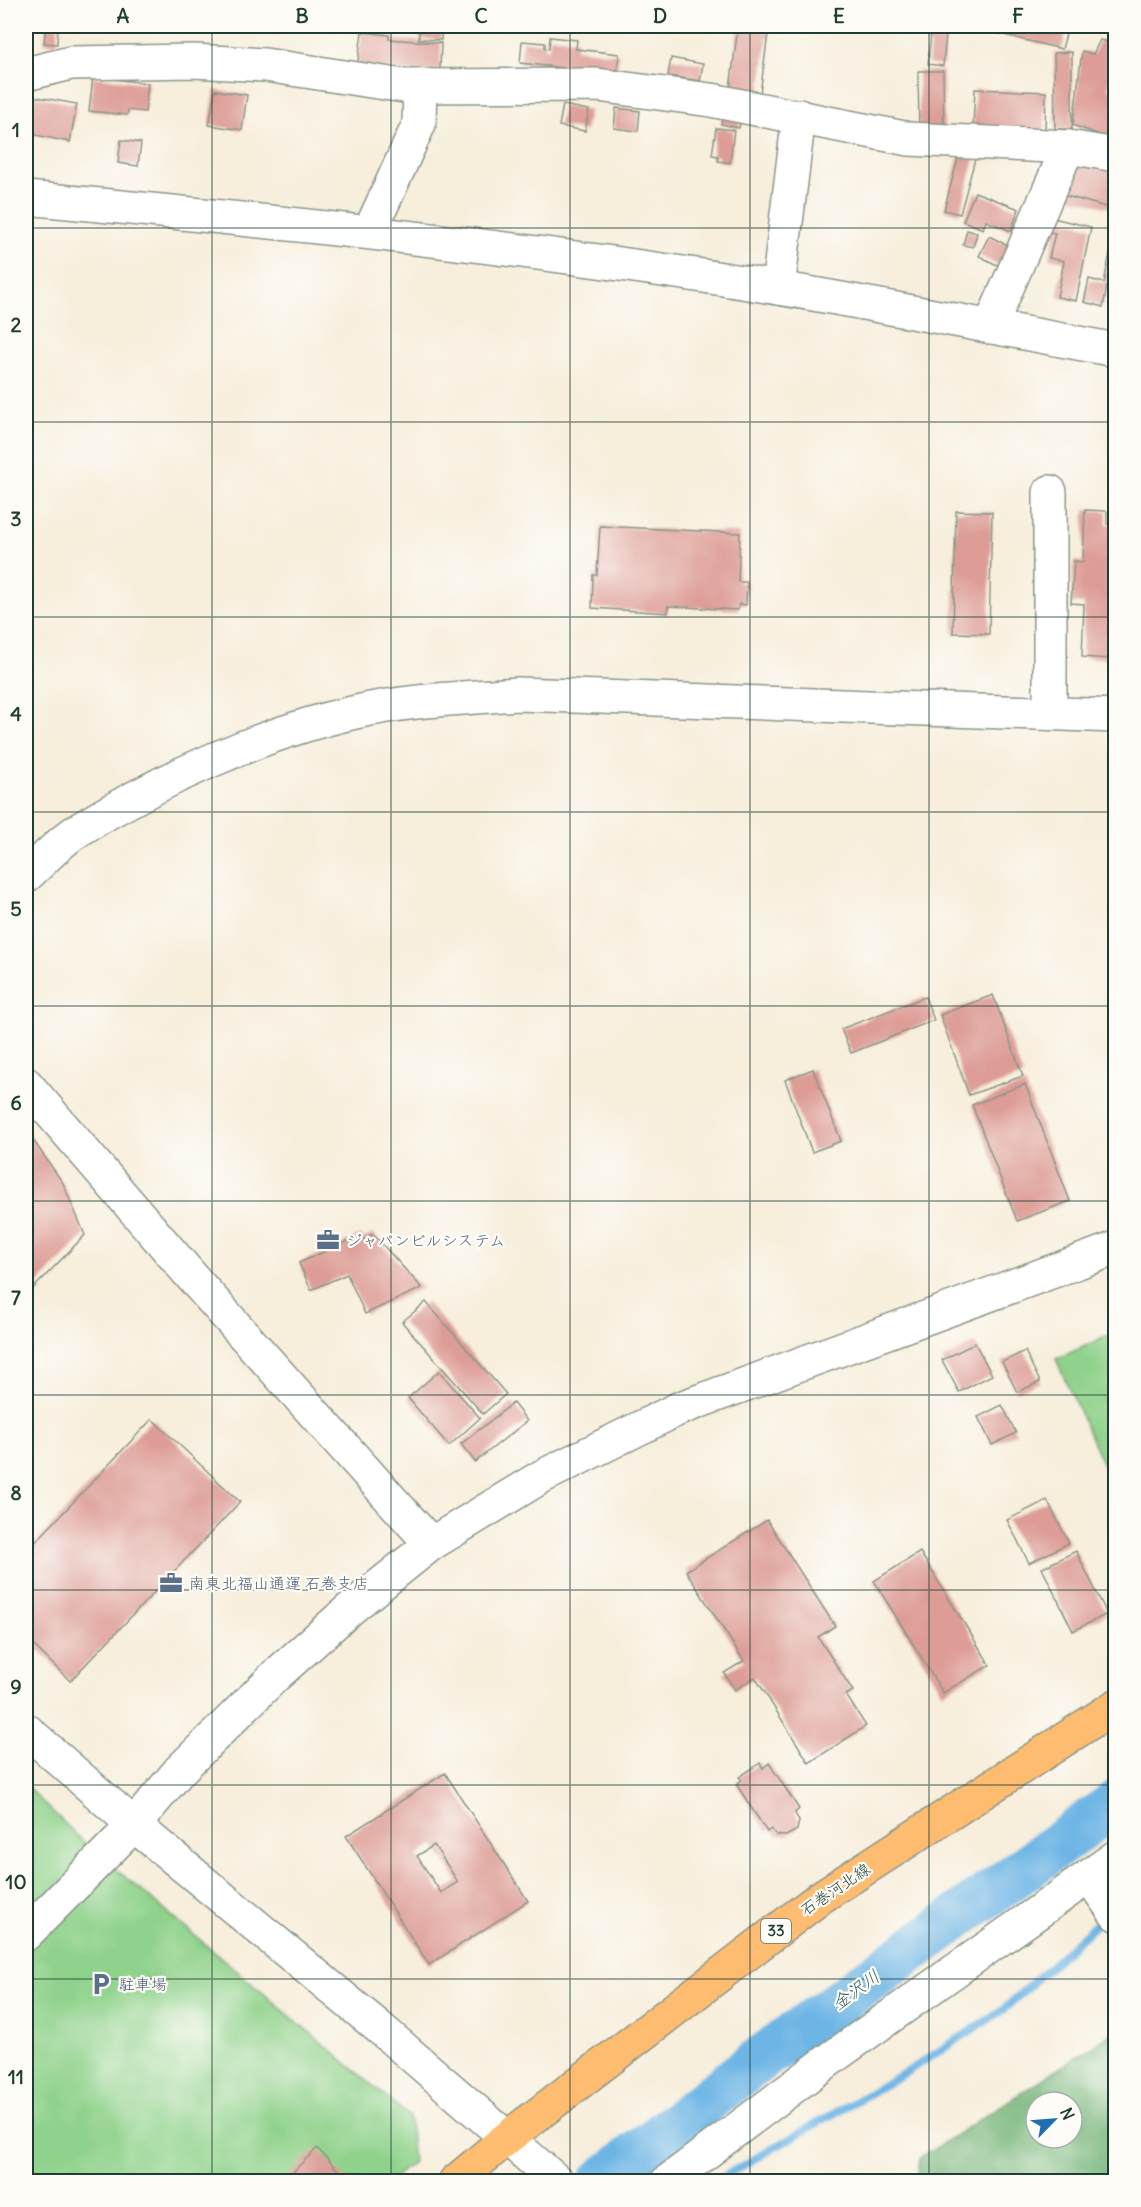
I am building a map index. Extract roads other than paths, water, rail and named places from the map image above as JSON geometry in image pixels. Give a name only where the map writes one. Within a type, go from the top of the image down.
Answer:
[{"type":"main road","name":"石巻河北線","points":[[455,2181],[507,2138],[821,1897],[1116,1706]]},
{"type":"street","points":[[26,74],[71,63],[194,62],[265,65],[364,82],[420,86],[597,85],[711,100],[909,139],[1068,147],[1116,155]]},
{"type":"street","points":[[370,231],[419,124],[420,86]]},
{"type":"street","points":[[778,288],[799,116]]},
{"type":"street","points":[[990,327],[1068,147]]},
{"type":"street","points":[[26,198],[370,231],[778,288],[1116,350]]},
{"type":"street","points":[[1050,492],[1050,712]]},
{"type":"street","points":[[26,876],[75,832],[156,788],[257,742],[355,712],[428,701],[518,694],[1116,716]]},
{"type":"street","points":[[26,1084],[207,1293],[431,1544]]},
{"type":"street","points":[[26,1935],[134,1825],[179,1771],[275,1676],[350,1609],[431,1544],[541,1477],[678,1409],[1116,1248]]},
{"type":"street","points":[[26,1730],[134,1825],[381,2029],[554,2179]]},
{"type":"street","points":[[667,2181],[833,2057],[1102,1895],[1116,1857]]},
{"type":"waterway","name":"金沢川","points":[[601,2182],[763,2057],[1116,1803]]},
{"type":"waterway","points":[[714,2182],[910,2070],[1003,2010],[1106,1915]]},
{"type":"place","name":"ジャパンビルシステム","points":[[328,1240]]},
{"type":"place","name":"南東北福山通運 石巻支店","points":[[171,1583]]},
{"type":"place","name":"駐車場","points":[[101,1984]]}]
